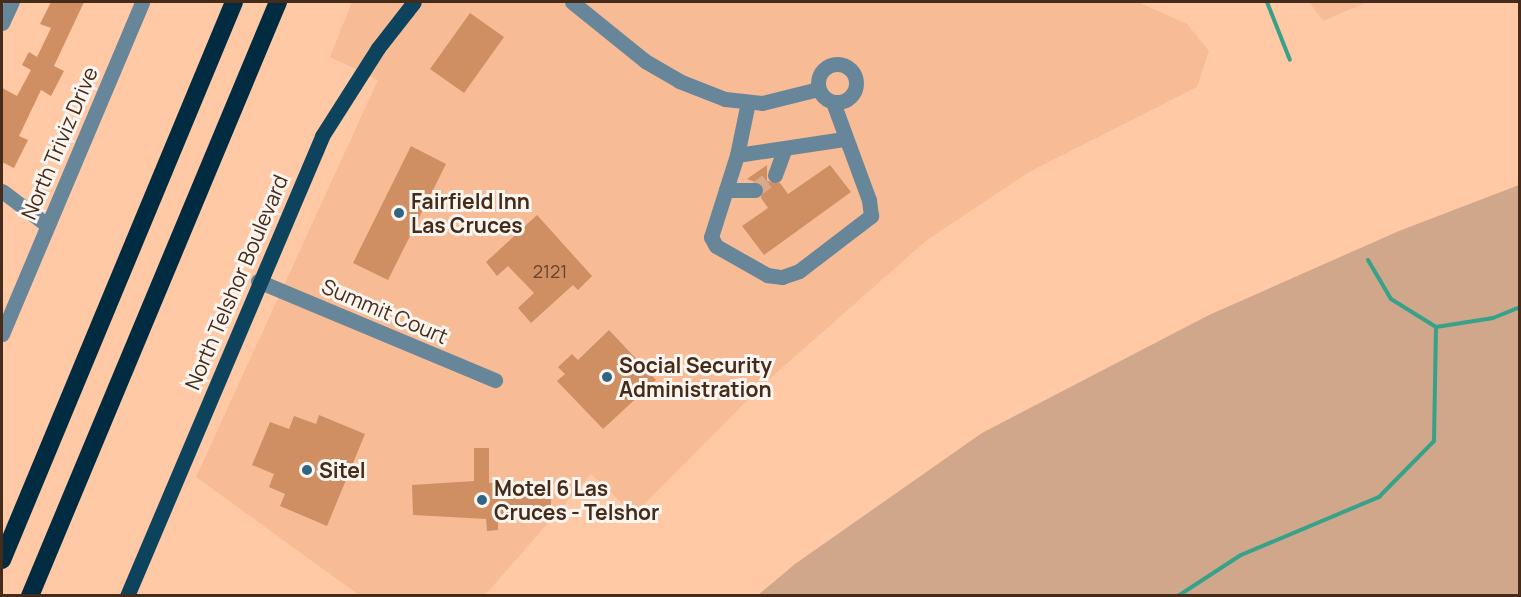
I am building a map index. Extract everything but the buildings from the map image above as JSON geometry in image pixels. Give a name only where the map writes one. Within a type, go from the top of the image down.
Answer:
[{"type":"highway","points":[[2,560],[234,2]]},
{"type":"highway","points":[[30,596],[278,2]]},
{"type":"main road","name":"North Telshor Boulevard","points":[[127,596],[258,281],[322,136],[378,48],[414,2]]},
{"type":"street","points":[[2,23],[12,2]]},
{"type":"street","name":"North Triviz Drive","points":[[2,334],[142,2]]},
{"type":"street","points":[[572,2],[608,35],[654,66],[726,99],[748,102],[791,98],[818,89]]},
{"type":"street","points":[[818,89],[819,76],[827,66],[840,64],[852,70],[856,82],[852,94],[843,101],[833,102]]},
{"type":"street","points":[[748,102],[737,155],[711,237],[713,243],[767,275],[789,275],[871,216],[869,200],[844,139],[833,102],[818,89]]},
{"type":"street","points":[[737,155],[784,150],[844,139]]},
{"type":"street","points":[[775,175],[784,150]]},
{"type":"street","points":[[726,190],[755,190]]},
{"type":"street","points":[[2,191],[47,225]]},
{"type":"street","name":"Summit Court","points":[[258,281],[495,380]]},
{"type":"shaded area","points":[[352,2],[1138,2],[1187,24],[1209,51],[1197,87],[1029,172],[927,240],[758,389],[634,515],[591,474],[485,595],[359,595],[196,477],[378,80],[330,57]]},
{"type":"shaded area","points":[[1309,2],[1367,2],[1323,21]]},
{"type":"shaded area","points":[[1519,185],[1519,595],[758,595],[795,564],[982,433],[1209,315],[1399,231]]},
{"type":"waterway","points":[[1267,2],[1290,60]]},
{"type":"waterway","points":[[1368,260],[1391,299],[1436,327],[1493,318],[1520,307]]},
{"type":"waterway","points":[[1178,596],[1241,555],[1379,497],[1434,441],[1436,327]]},
{"type":"tunnel","points":[[755,190],[775,175]]},
{"type":"place","name":"Fairfield Inn Las Cruces","points":[[399,213]]},
{"type":"place","name":"Social Security Administration","points":[[607,377]]},
{"type":"place","name":"Sitel","points":[[307,470]]},
{"type":"place","name":"Motel 6 Las Cruces - Telshor","points":[[482,500]]}]
